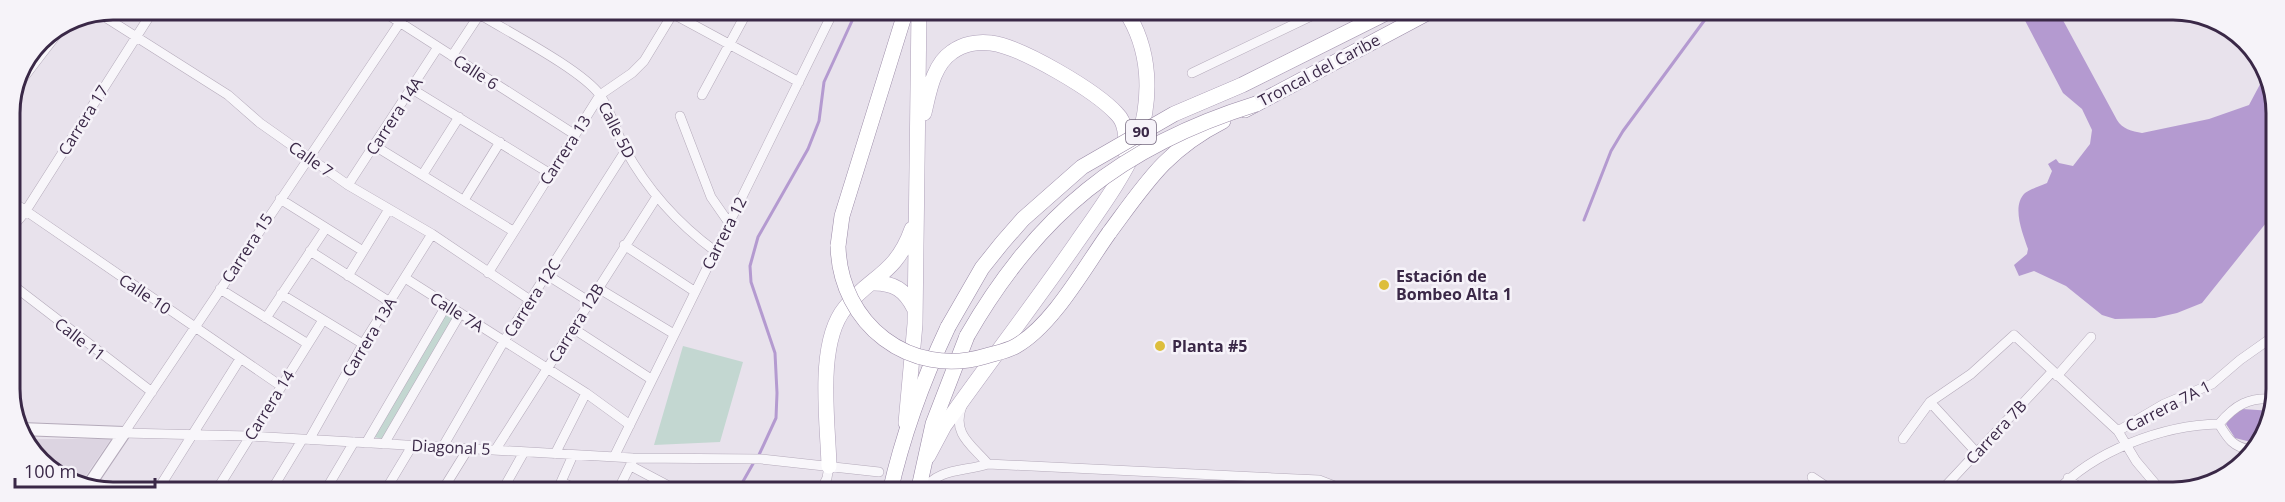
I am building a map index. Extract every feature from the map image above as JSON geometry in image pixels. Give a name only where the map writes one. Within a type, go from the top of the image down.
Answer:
[{"type":"main road","points":[[903,20],[842,216],[838,246],[843,282],[852,303],[874,331],[892,346],[915,356],[940,361],[965,361],[1003,352],[1026,339],[1044,321],[1157,169],[1179,147],[1196,135],[1256,104]]},
{"type":"main road","points":[[898,457],[907,416],[914,308],[919,20]]},
{"type":"main road","points":[[923,465],[944,426],[1104,204],[1138,143],[1144,116],[1148,73],[1141,45],[1130,20]]},
{"type":"main road","name":"Troncal del Caribe","points":[[898,457],[923,380],[948,327],[982,268],[1023,219],[1082,167],[1174,114],[1242,85],[1372,20]]},
{"type":"main road","name":"Troncal del Caribe","points":[[923,465],[933,424],[967,336],[1012,265],[1039,233],[1102,178],[1174,134],[1212,118],[1256,104],[1414,20]]},
{"type":"main road","points":[[917,135],[939,66],[959,48],[975,42],[993,43],[1024,54],[1096,97],[1118,115],[1124,126],[1127,162]]},
{"type":"main road","points":[[829,466],[827,358],[833,330],[844,309],[893,265],[907,243],[916,219]]},
{"type":"main road","points":[[874,283],[887,283],[899,288],[909,296],[914,308]]},
{"type":"main road","name":"90","points":[[892,482],[898,457]]},
{"type":"main road","name":"90","points":[[921,482],[923,465]]},
{"type":"street","name":"Calle 7","points":[[110,20],[228,96],[307,157],[348,185],[432,234],[530,300]]},
{"type":"street","name":"Carrera 17","points":[[20,218],[146,20]]},
{"type":"street","name":"Calle 6","points":[[396,20],[574,135]]},
{"type":"street","name":"Carrera 15","points":[[92,481],[307,157],[402,20]]},
{"type":"street","points":[[452,56],[473,20]]},
{"type":"street","name":"Calle 5D","points":[[492,20],[577,75],[600,95],[626,150],[656,198],[683,227],[715,251]]},
{"type":"street","name":"Carrera 13","points":[[488,273],[600,95],[644,61],[666,20]]},
{"type":"street","points":[[688,20],[799,82]]},
{"type":"street","points":[[702,95],[743,20]]},
{"type":"street","name":"Carrera 12","points":[[614,457],[829,20]]},
{"type":"street","points":[[1196,72],[1303,20]]},
{"type":"street","name":"Carrera 14A","points":[[348,185],[438,47]]},
{"type":"street","points":[[412,89],[549,173]]},
{"type":"street","points":[[680,116],[711,197],[729,223]]},
{"type":"street","points":[[423,174],[459,117]]},
{"type":"street","points":[[464,200],[500,142]]},
{"type":"street","points":[[375,146],[513,231]]},
{"type":"street","name":"Carrera 12C","points":[[441,447],[504,341],[626,150]]},
{"type":"street","name":"Carrera 12B","points":[[496,449],[656,198]]},
{"type":"street","points":[[280,199],[363,251]]},
{"type":"street","name":"Calle 10","points":[[20,208],[281,386]]},
{"type":"street","points":[[348,276],[389,209]]},
{"type":"street","points":[[266,318],[326,228]]},
{"type":"street","name":"Carrera 13A","points":[[277,482],[432,234]]},
{"type":"street","points":[[624,245],[694,291]]},
{"type":"street","points":[[310,251],[390,302]]},
{"type":"street","points":[[547,275],[590,302]]},
{"type":"street","name":"Calle 7A","points":[[405,278],[586,393],[630,425]]},
{"type":"street","points":[[598,288],[674,334]]},
{"type":"street","points":[[220,289],[308,344]]},
{"type":"street","name":"Calle 11","points":[[20,291],[152,392]]},
{"type":"street","points":[[281,294],[363,344]]},
{"type":"street","points":[[366,443],[446,306]]},
{"type":"street","points":[[384,444],[460,314]]},
{"type":"street","name":"Carrera 14","points":[[221,482],[322,320]]},
{"type":"street","points":[[574,329],[651,379]]},
{"type":"street","points":[[1903,439],[1930,402],[1985,363],[2012,336],[2118,431],[2155,482]]},
{"type":"street","name":"Carrera 7B","points":[[1949,482],[2091,337]]},
{"type":"street","name":"Carrera 7A 1","points":[[2118,431],[2163,404],[2212,384],[2266,342]]},
{"type":"street","points":[[163,482],[240,359]]},
{"type":"street","points":[[555,454],[586,393]]},
{"type":"street","points":[[968,393],[959,414],[960,427],[972,450],[988,464]]},
{"type":"street","points":[[2065,482],[2092,461],[2127,446],[2175,429],[2219,424],[2233,408],[2246,401],[2265,398]]},
{"type":"street","points":[[1930,402],[1977,453]]},
{"type":"street","points":[[2219,424],[2228,440],[2237,448],[2243,449]]},
{"type":"street","name":"Diagonal 5","points":[[29,429],[249,436],[496,449],[614,457],[632,462],[756,459],[879,472]]},
{"type":"street","points":[[330,482],[354,442]]},
{"type":"street","points":[[390,482],[412,446]]},
{"type":"street","points":[[448,482],[468,449]]},
{"type":"street","points":[[507,482],[524,452]]},
{"type":"street","points":[[562,482],[573,455]]},
{"type":"street","points":[[622,482],[632,462],[664,482]]},
{"type":"street","points":[[930,482],[945,472],[988,464],[1324,482]]},
{"type":"street","points":[[825,482],[829,466]]},
{"type":"street","points":[[1812,477],[1820,482]]},
{"type":"street","points":[[2068,478],[2073,482]]},
{"type":"shaded area","points":[[2025,20],[2063,20],[2119,123],[2124,128],[2142,133],[2209,119],[2249,105],[2261,82],[2266,112],[2266,223],[2202,303],[2177,313],[2155,318],[2115,319],[2102,315],[2066,286],[2034,271],[2019,276],[2014,265],[2027,254],[2028,249],[2019,220],[2021,199],[2025,193],[2047,183],[2052,171],[2048,164],[2056,159],[2059,163],[2073,166],[2090,144],[2092,130],[2082,109],[2063,93]]},
{"type":"shaded area","points":[[447,309],[456,315],[383,439],[374,437]]},
{"type":"shaded area","points":[[683,346],[743,362],[720,442],[654,445]]},
{"type":"shaded area","points":[[2242,409],[2263,410],[2261,420],[2249,442],[2235,438],[2226,424],[2233,414]]},
{"type":"shaded area","points":[[34,439],[111,439],[84,478],[56,463]]},
{"type":"waterway","points":[[758,457],[776,418],[777,393],[775,353],[751,282],[750,266],[758,237],[808,149],[819,121],[824,82],[852,20]]},
{"type":"waterway","points":[[1584,220],[1611,151],[1623,131],[1705,20]]},
{"type":"waterway","points":[[743,482],[754,462]]},
{"type":"place","name":"Estación de Bombeo Alta 1","points":[[1384,285]]},
{"type":"place","name":"Planta #5","points":[[1160,346]]}]
